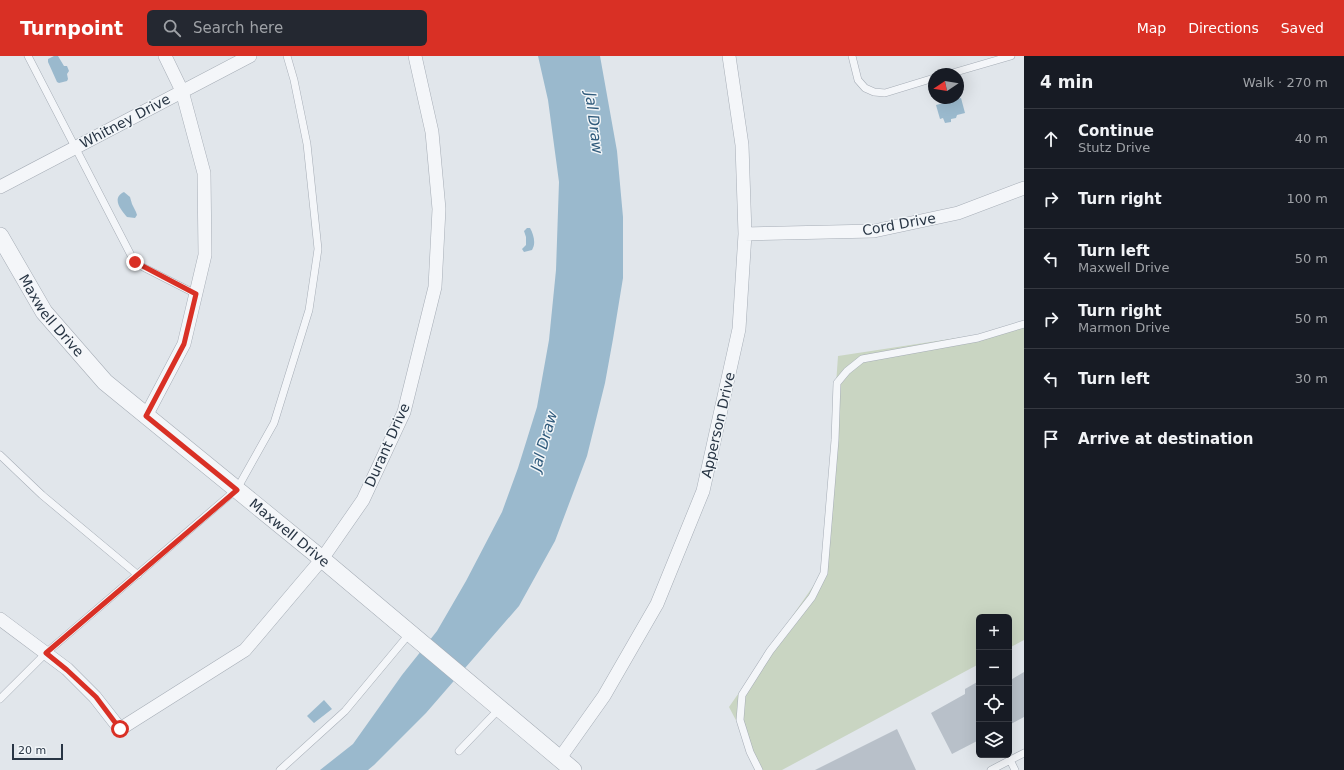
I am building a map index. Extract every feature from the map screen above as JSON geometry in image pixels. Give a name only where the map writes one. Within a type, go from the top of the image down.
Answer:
[{"type":"street","points":[[146,416],[184,344],[205,255],[204,173],[182,91],[165,56]]},
{"type":"street","name":"Whitney Drive","points":[[0,187],[250,56]]},
{"type":"street","name":"Durant Drive","points":[[46,653],[96,697],[120,729],[245,650],[322,559],[362,500],[404,412],[435,287],[439,209],[432,132],[415,56]]},
{"type":"street","name":"Apperson Drive","points":[[565,765],[657,604],[703,491],[739,329],[744,234],[742,145],[729,56]]},
{"type":"street","name":"Cord Drive","points":[[744,234],[874,231],[958,214],[1024,188]]},
{"type":"street","name":"Maxwell Drive","points":[[0,236],[44,312],[105,382],[410,632],[565,765]]},
{"type":"street","points":[[0,619],[46,653]]},
{"type":"lane","points":[[28,56],[135,262],[196,294]]},
{"type":"lane","points":[[0,699],[46,653],[237,490],[274,423],[309,310],[318,249],[307,144],[294,80],[286,56]]},
{"type":"lane","points":[[852,56],[858,80],[865,88],[874,92],[886,93],[928,80]]},
{"type":"lane","points":[[964,70],[1011,56]]},
{"type":"lane","points":[[759,770],[750,752],[740,720],[742,695],[770,651],[812,597],[824,573],[827,520],[835,440],[837,383],[847,371],[862,359],[978,338],[1024,324]]},
{"type":"lane","points":[[0,455],[42,495],[138,575]]},
{"type":"lane","points":[[280,770],[345,712],[410,632]]},
{"type":"lane","points":[[459,751],[500,708]]},
{"type":"lane","points":[[991,770],[1024,753]]},
{"type":"lane","points":[[1010,760],[1015,770]]},
{"type":"green space","points":[[1024,321],[1024,640],[1012,646],[1012,614],[976,614],[976,666],[782,770],[762,770],[729,707],[823,572],[838,356],[983,334]]},
{"type":"water","points":[[58,56],[64,66],[67,66],[69,71],[67,74],[67,81],[57,82],[48,62],[48,59]]},
{"type":"water","name":"Jal Draw","points":[[538,56],[600,56],[617,151],[623,217],[623,278],[605,383],[587,456],[555,541],[519,606],[426,713],[368,770],[320,770],[353,744],[402,675],[437,631],[466,581],[502,512],[518,468],[537,407],[549,340],[556,270],[559,182],[548,100]]},
{"type":"water","points":[[963,104],[965,113],[957,115],[956,118],[951,119],[951,122],[945,123],[943,118],[940,119],[936,105]]},
{"type":"water","points":[[124,192],[130,197],[137,215],[135,218],[127,217],[118,204],[118,197]]},
{"type":"water","points":[[527,228],[530,228],[533,234],[534,245],[532,250],[524,252],[522,249],[526,245],[526,237],[524,231]]},
{"type":"water","points":[[324,700],[332,709],[314,723],[307,716]]},
{"type":"building","points":[[1024,672],[1024,717],[1012,723],[1012,686],[1012,679]]},
{"type":"building","points":[[976,683],[976,742],[952,754],[931,713],[965,694],[965,689]]},
{"type":"building","points":[[897,729],[916,770],[815,770]]},
{"type":"route","points":[[120,729],[96,697],[46,653],[237,490],[146,416],[184,344],[196,294],[135,262]]}]
